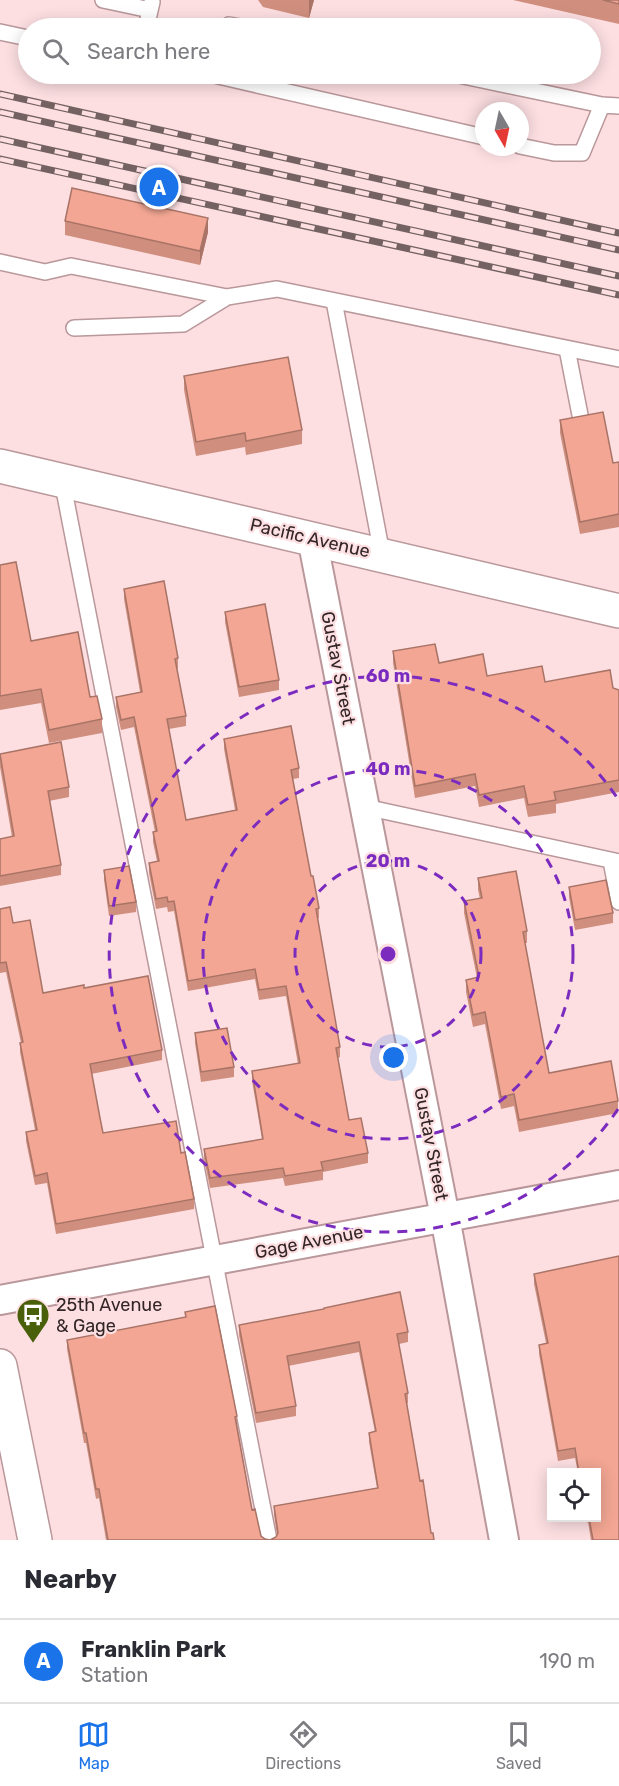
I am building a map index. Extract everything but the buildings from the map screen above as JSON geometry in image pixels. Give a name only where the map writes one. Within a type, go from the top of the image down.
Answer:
[{"type":"street","name":"Pacific Avenue","points":[[0,466],[619,611]]},
{"type":"street","name":"Gustav Street","points":[[312,538],[445,1217],[504,1540]]},
{"type":"street","name":"Gage Avenue","points":[[0,1300],[619,1185]]},
{"type":"street","points":[[0,1365],[35,1540]]},
{"type":"lane","points":[[103,0],[151,5]]},
{"type":"lane","points":[[0,32],[18,36]]},
{"type":"lane","points":[[258,84],[475,135]]},
{"type":"lane","points":[[502,84],[602,105],[619,106]]},
{"type":"lane","points":[[529,148],[554,153],[582,153],[602,105]]},
{"type":"lane","points":[[0,262],[45,272],[71,266],[227,297],[277,289],[619,359]]},
{"type":"lane","points":[[75,328],[183,324],[227,297]]},
{"type":"lane","points":[[334,301],[382,554]]},
{"type":"lane","points":[[567,349],[581,420]]},
{"type":"lane","points":[[62,480],[269,1540]]},
{"type":"lane","points":[[365,807],[615,861],[619,902]]},
{"type":"railway","points":[[0,94],[619,233]]},
{"type":"railway","points":[[0,112],[619,250]]},
{"type":"railway","points":[[0,139],[619,276]]},
{"type":"railway","points":[[0,159],[619,295]]},
{"type":"place","name":"Franklin Park","points":[[159,187]]},
{"type":"place","name":"25th Avenue & Gage","points":[[33,1344]]}]
